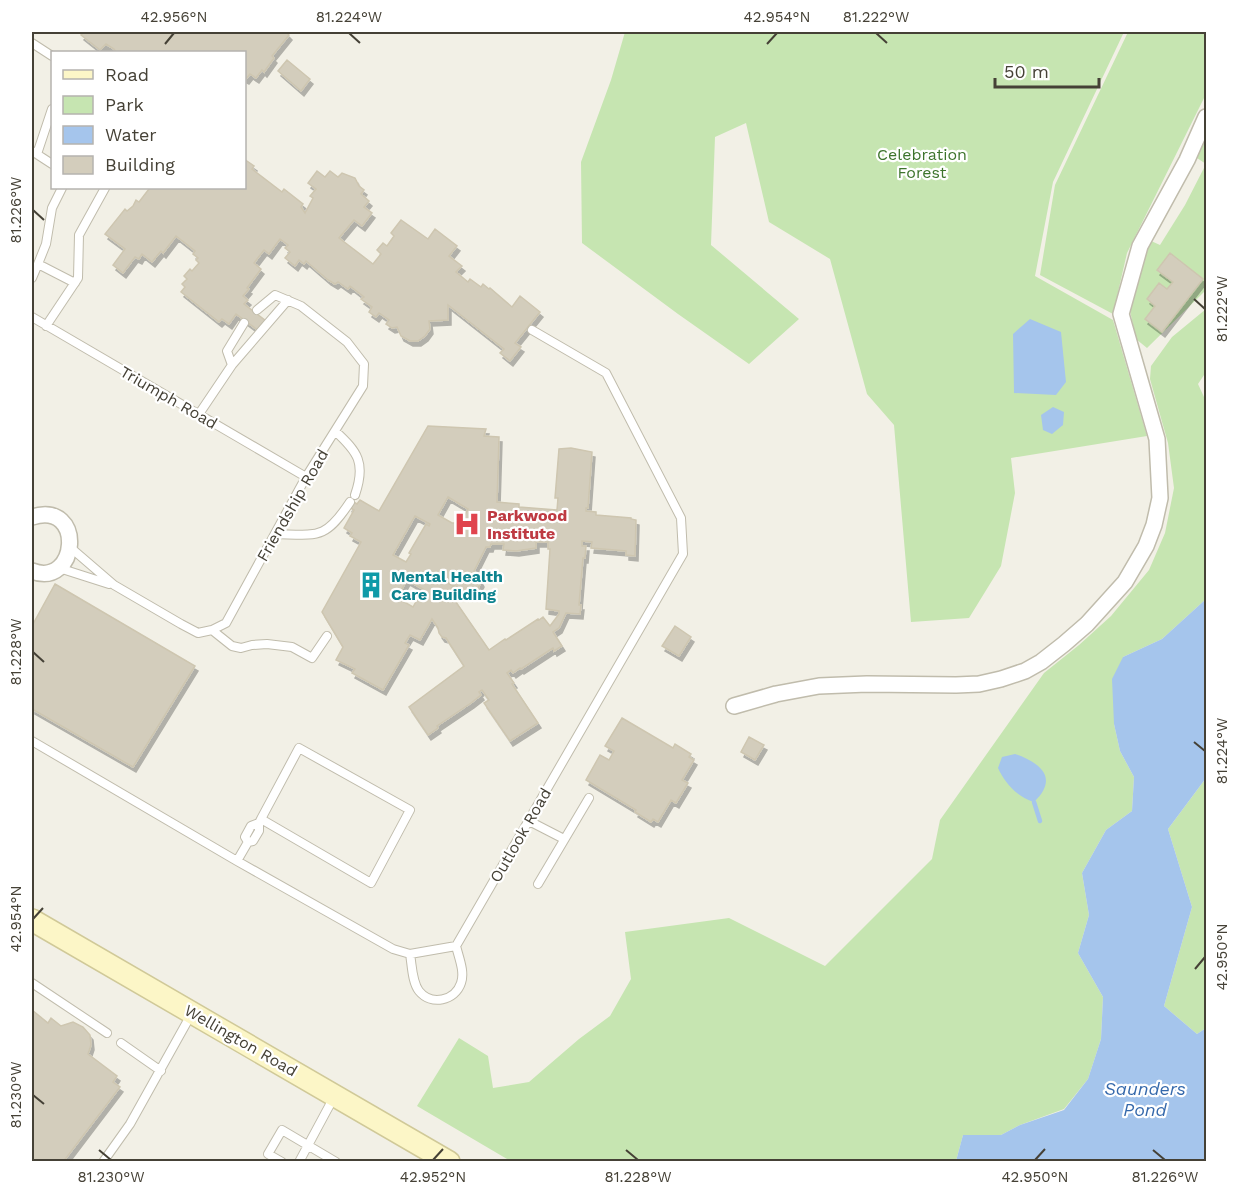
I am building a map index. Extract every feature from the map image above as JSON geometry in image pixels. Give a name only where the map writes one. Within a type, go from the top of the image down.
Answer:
[{"type":"main road","name":"Wellington Road","points":[[32,920],[449,1161]]},
{"type":"street","points":[[734,706],[776,694],[819,686],[979,684],[1025,671],[1041,662],[1087,624],[1125,582],[1146,546],[1160,498],[1156,439],[1120,314],[1140,246],[1187,160],[1206,117]]},
{"type":"street","points":[[32,517],[46,515],[57,518],[65,526],[70,536],[71,548],[59,568],[49,573],[33,576]]},
{"type":"lane","points":[[32,44],[51,55]]},
{"type":"lane","points":[[51,111],[34,152],[51,163]]},
{"type":"lane","points":[[32,278],[46,244],[52,208],[62,189]]},
{"type":"lane","points":[[46,326],[78,278],[79,235],[104,189]]},
{"type":"lane","points":[[38,264],[75,283]]},
{"type":"lane","points":[[199,414],[232,365],[288,300],[275,295],[257,310]]},
{"type":"lane","name":"Friendship Road","points":[[212,630],[226,623],[306,477],[363,386],[364,364],[347,342],[301,306],[288,300]]},
{"type":"lane","name":"Triumph Road","points":[[32,317],[306,477]]},
{"type":"lane","points":[[232,365],[227,351],[244,323]]},
{"type":"lane","name":"Outlook Road","points":[[456,946],[683,554],[681,518],[606,373],[532,330]]},
{"type":"lane","points":[[275,534],[312,535],[325,532],[334,525],[352,499],[358,485],[360,469],[356,453],[335,431]]},
{"type":"lane","points":[[71,548],[114,585],[198,633],[212,630],[232,646],[242,648],[267,644],[292,647],[312,658],[327,636]]},
{"type":"lane","points":[[59,568],[114,585]]},
{"type":"lane","points":[[32,741],[393,949],[410,954],[456,946],[462,967],[462,981],[457,992],[449,998],[438,1000],[428,998],[420,992],[415,984],[410,954]]},
{"type":"lane","points":[[237,861],[248,842],[253,841],[259,831],[260,821],[299,748],[410,810],[371,883],[260,821]]},
{"type":"lane","points":[[538,884],[589,798]]},
{"type":"lane","points":[[529,821],[564,839]]},
{"type":"lane","points":[[32,983],[107,1033]]},
{"type":"lane","points":[[103,1161],[130,1124],[193,1012]]},
{"type":"lane","points":[[121,1043],[161,1071]]},
{"type":"lane","points":[[299,1161],[335,1095]]},
{"type":"lane","points":[[282,1161],[268,1154],[282,1130],[336,1161]]},
{"type":"green space","name":"Celebration Forest","points":[[625,32],[1124,32],[1053,182],[1035,276],[1113,320],[1147,436],[1011,458],[1015,493],[1001,566],[969,618],[911,622],[894,425],[867,394],[830,259],[769,222],[746,123],[715,137],[711,245],[799,319],[749,364],[582,243],[581,162],[611,80]]},
{"type":"green space","points":[[1128,32],[1206,32],[1206,94],[1127,253],[1113,314],[1040,275],[1055,185]]},
{"type":"green space","points":[[1206,129],[1206,164],[1194,156]]},
{"type":"green space","points":[[1206,164],[1206,290],[1147,348],[1136,339],[1129,306],[1149,240],[1160,245],[1185,205]]},
{"type":"green space","points":[[1206,309],[1206,372],[1198,384],[1206,397],[1206,599],[1162,639],[1123,657],[1114,724],[1120,751],[1134,777],[1132,811],[1106,830],[1082,873],[1089,915],[1078,953],[1103,997],[1101,1039],[1088,1079],[1064,1109],[1020,1125],[1001,1135],[963,1135],[956,1161],[512,1162],[417,1106],[459,1038],[488,1056],[493,1088],[529,1082],[610,1016],[631,979],[625,932],[729,918],[825,966],[932,859],[940,820],[1044,673],[1111,616],[1149,570],[1165,533],[1174,488],[1168,443],[1150,379],[1151,366],[1172,337]]},
{"type":"green space","points":[[1206,778],[1206,1028],[1197,1034],[1164,1006],[1192,907],[1168,829]]},
{"type":"water","points":[[1030,319],[1061,332],[1066,382],[1056,395],[1014,393],[1013,334]]},
{"type":"water","points":[[1053,407],[1064,412],[1063,425],[1052,434],[1043,430],[1041,415]]},
{"type":"water","name":"Saunders Pond","points":[[1206,599],[1206,778],[1168,829],[1192,907],[1164,1006],[1197,1034],[1206,1028],[1206,1161],[956,1161],[963,1135],[1001,1135],[1020,1125],[1064,1110],[1088,1079],[1101,1039],[1103,997],[1078,953],[1089,915],[1082,873],[1106,830],[1132,811],[1134,777],[1120,751],[1114,724],[1112,679],[1123,657],[1162,639]]},
{"type":"water","points":[[1015,754],[1032,762],[1044,772],[1045,786],[1034,802],[1022,797],[1012,789],[998,768],[1002,757]]},
{"type":"building","points":[[84,32],[286,32],[289,35],[272,56],[274,58],[264,72],[262,70],[256,78],[250,74],[246,79],[246,51],[115,51],[106,44],[100,50],[81,35]]},
{"type":"building","points":[[287,60],[310,79],[301,91],[278,71]]},
{"type":"building","points":[[246,160],[254,166],[252,169],[282,192],[284,189],[303,204],[301,207],[305,213],[313,198],[310,196],[316,189],[308,183],[317,171],[325,177],[330,171],[338,177],[342,173],[355,178],[364,190],[361,194],[369,201],[364,207],[372,213],[362,226],[354,220],[339,238],[373,264],[381,254],[377,250],[383,243],[387,246],[394,236],[391,233],[401,220],[428,239],[435,229],[457,246],[449,256],[462,266],[456,272],[468,282],[470,279],[481,287],[483,284],[512,307],[520,296],[540,312],[515,343],[521,347],[510,361],[500,353],[504,349],[448,305],[448,320],[429,321],[430,329],[425,336],[418,341],[410,341],[401,336],[397,327],[392,328],[386,324],[389,320],[379,313],[376,317],[369,312],[372,307],[361,299],[364,297],[350,286],[348,289],[338,282],[335,284],[306,261],[304,264],[299,260],[295,266],[285,258],[290,252],[285,248],[288,245],[280,239],[269,254],[264,250],[254,263],[261,269],[243,296],[248,300],[244,304],[266,321],[259,331],[236,314],[229,324],[222,319],[219,322],[181,292],[185,287],[182,284],[187,279],[184,276],[199,263],[196,260],[198,258],[193,254],[195,251],[176,236],[163,253],[161,251],[152,262],[142,254],[139,259],[135,257],[123,273],[113,265],[125,249],[105,234],[125,209],[127,211],[136,200],[139,202],[149,189],[246,189]]},
{"type":"building","points":[[1170,253],[1203,279],[1162,332],[1145,319],[1155,306],[1147,299],[1159,283],[1167,289],[1173,282],[1157,270]]},
{"type":"building","name":"Mental Health Care Building","points":[[428,426],[486,429],[484,436],[499,437],[497,502],[519,504],[519,507],[557,510],[558,498],[555,498],[559,449],[571,448],[592,452],[586,511],[596,512],[596,515],[636,520],[635,556],[626,555],[626,551],[591,548],[592,542],[582,541],[582,546],[586,546],[585,558],[583,558],[580,614],[566,613],[559,628],[553,632],[562,646],[554,651],[553,648],[513,673],[511,670],[507,673],[538,723],[510,741],[484,703],[489,700],[482,690],[479,692],[481,695],[428,735],[409,707],[464,666],[446,638],[439,633],[432,619],[420,640],[410,635],[405,643],[409,645],[383,690],[352,673],[355,669],[336,660],[343,647],[322,612],[361,542],[350,536],[352,533],[344,528],[354,510],[349,507],[352,501],[357,504],[360,500],[379,511]],"holes":[[[448,497],[468,509],[460,523],[452,523],[438,515]],[[415,516],[430,524],[429,526],[426,524],[406,562],[393,555]],[[536,542],[548,542],[548,549],[550,549],[546,609],[559,611],[559,614],[550,626],[543,617],[489,650],[449,592],[453,586],[448,583],[469,593],[477,591],[481,582],[474,571],[486,547],[490,547],[491,544],[504,544],[503,550],[536,548]],[[407,580],[423,589],[413,607],[397,598]]]},
{"type":"building","points":[[55,584],[195,666],[133,767],[32,709],[32,626]]},
{"type":"building","points":[[675,626],[691,637],[679,656],[662,646]]},
{"type":"building","points":[[622,718],[673,748],[675,744],[691,754],[689,757],[694,760],[682,780],[688,783],[676,803],[671,800],[658,822],[653,819],[651,822],[635,812],[636,810],[586,780],[600,755],[609,760],[614,751],[605,746]]},
{"type":"building","points":[[749,737],[764,745],[755,760],[741,752]]},
{"type":"building","points":[[32,1010],[48,1023],[51,1018],[61,1026],[73,1022],[83,1027],[90,1035],[91,1045],[88,1054],[117,1076],[113,1082],[120,1087],[63,1162],[32,1162]]},
{"type":"waterway","points":[[1034,802],[1040,821]]},
{"type":"place","name":"Parkwood Institute","points":[[467,524]]},
{"type":"place","name":"Mental Health Care Building","points":[[371,585]]}]
